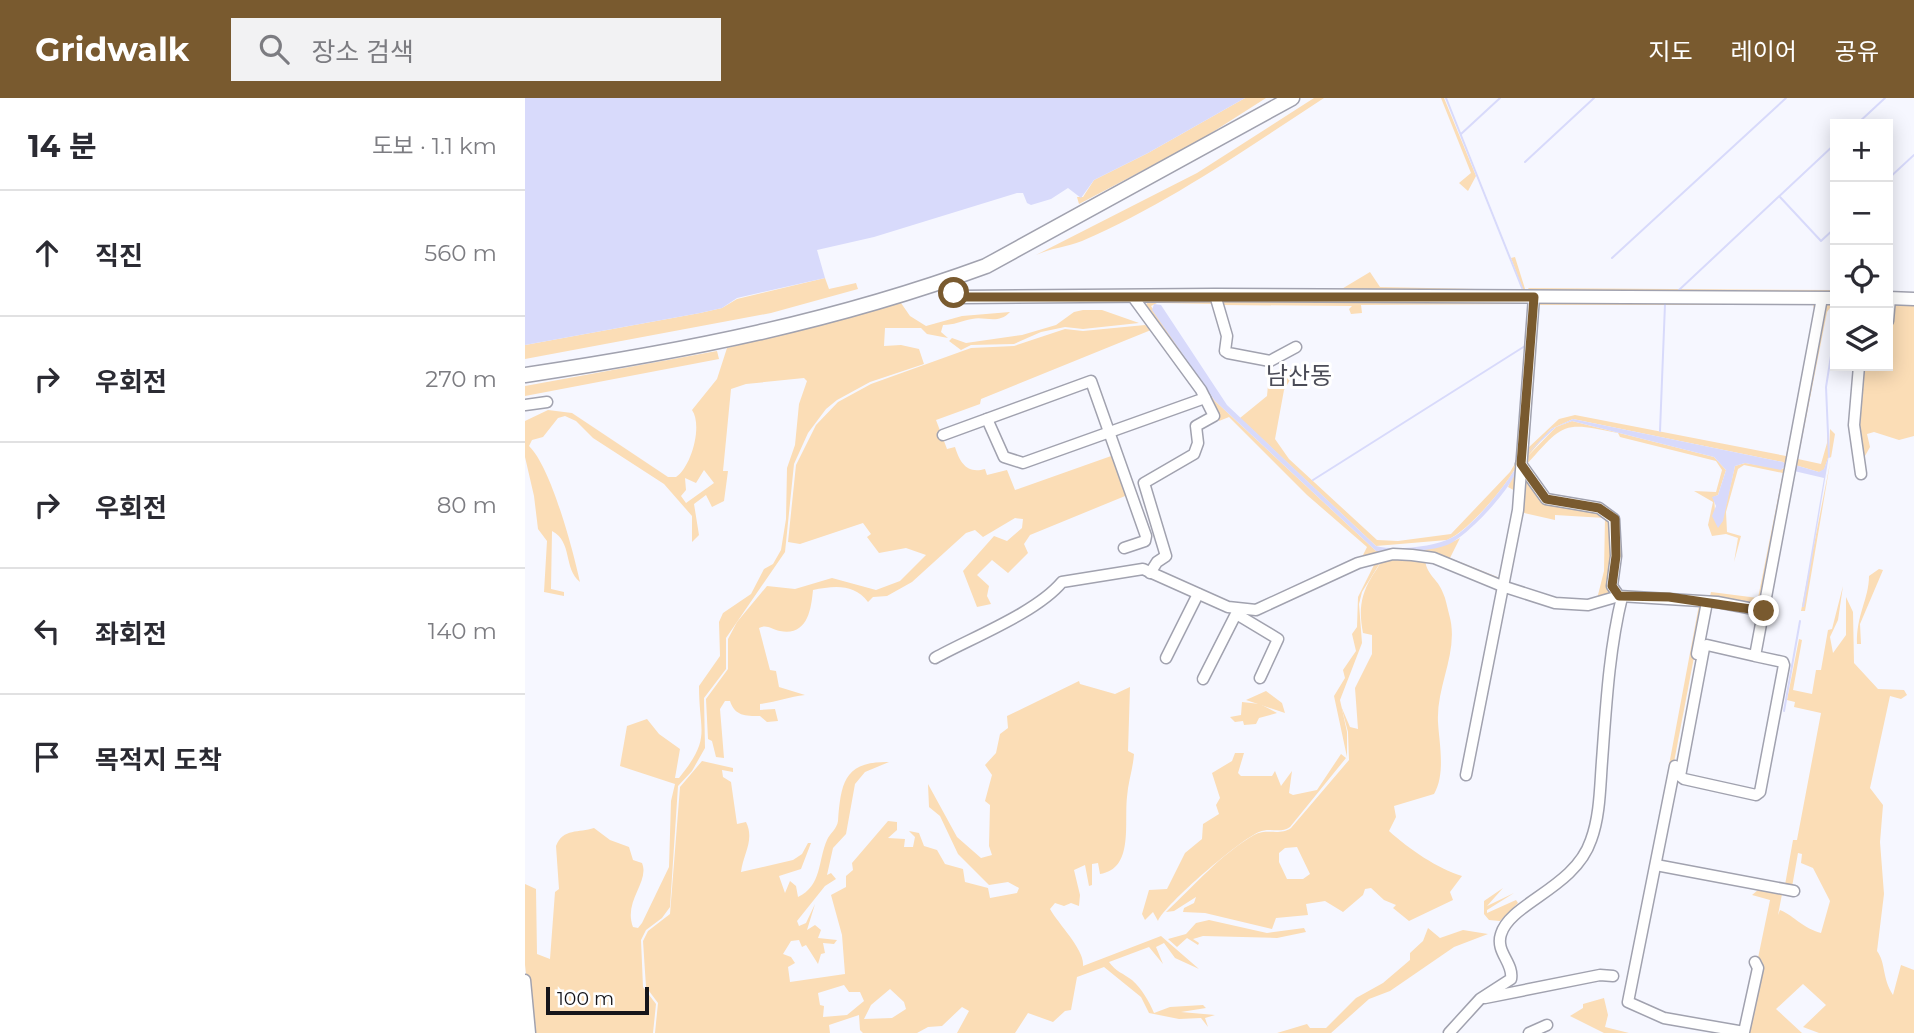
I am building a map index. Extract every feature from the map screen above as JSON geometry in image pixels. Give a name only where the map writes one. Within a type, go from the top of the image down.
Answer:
[{"type":"highway","points":[[525,375],[721,343],[836,315],[948,280],[986,266],[1292,98]]},
{"type":"main road","points":[[948,280],[954,293],[961,297],[1215,295],[1829,298]]},
{"type":"main road","points":[[1893,298],[1914,299]]},
{"type":"street","points":[[1215,295],[1227,336],[1225,351],[1229,354],[1270,360],[1296,347]]},
{"type":"street","points":[[1133,297],[1205,398],[1214,416],[1196,426],[1197,450],[1189,458],[1144,483],[1166,556],[1157,562],[1150,573]]},
{"type":"street","points":[[1466,775],[1518,510],[1534,297]]},
{"type":"street","points":[[1755,656],[1829,298]]},
{"type":"street","points":[[1859,371],[1854,425],[1861,474]]},
{"type":"street","points":[[943,435],[1091,381],[1111,431],[1146,536],[1145,541],[1123,548]]},
{"type":"street","points":[[987,419],[1004,457],[1017,463],[1205,398]]},
{"type":"street","points":[[525,405],[547,402]]},
{"type":"street","points":[[1449,1033],[1480,999],[1512,976],[1499,946],[1506,923],[1566,878],[1591,840],[1596,818],[1607,698],[1621,596],[1612,586],[1616,556],[1615,519],[1599,508],[1546,499],[1521,464]]},
{"type":"street","points":[[1238,612],[1262,608],[1358,563],[1393,554],[1434,558],[1502,586],[1567,605],[1598,604],[1621,596],[1707,602],[1764,611]]},
{"type":"street","points":[[935,658],[1025,611],[1068,580],[1143,569],[1238,612],[1278,639],[1260,678]]},
{"type":"street","points":[[1166,658],[1198,594]]},
{"type":"street","points":[[1707,602],[1628,1002],[1664,1018],[1744,1032],[1758,968],[1755,962]]},
{"type":"street","points":[[1203,679],[1238,612]]},
{"type":"street","points":[[1707,645],[1755,656],[1783,662],[1784,665],[1760,792],[1756,795],[1683,779],[1680,776],[1704,648],[1707,645]]},
{"type":"street","points":[[1656,865],[1794,891]]},
{"type":"street","points":[[1480,999],[1599,975],[1613,976]]},
{"type":"street","points":[[525,980],[530,1033]]},
{"type":"street","points":[[1529,1033],[1547,1025]]},
{"type":"shaded area","points":[[1245,98],[1266,98],[1197,142],[1079,204],[1077,197],[1083,197],[1094,180]]},
{"type":"shaded area","points":[[1314,98],[1324,98],[1176,193],[1082,241],[1036,255],[1197,173]]},
{"type":"shaded area","points":[[1441,98],[1444,98],[1476,176],[1468,191],[1459,183],[1471,173]]},
{"type":"shaded area","points":[[1515,257],[1526,292],[1340,290],[1370,272],[1380,287],[1523,290],[1511,258]]},
{"type":"shaded area","points":[[825,278],[829,289],[856,283],[858,289],[771,313],[525,359],[525,345],[700,313],[722,308],[737,299]]},
{"type":"shaded area","points":[[1528,288],[1830,290],[1830,294],[1531,292]]},
{"type":"shaded area","points":[[1212,299],[1216,310],[1211,304],[1157,303],[1151,306],[1215,401],[1376,551],[1430,548],[1460,538],[1450,558],[1500,578],[1499,581],[1442,559],[1361,559],[1367,547],[1307,495],[1229,417],[1219,421],[1212,399],[1146,305],[1148,301]]},
{"type":"shaded area","points":[[1222,301],[1526,301],[1527,304],[1361,305],[1362,313],[1351,314],[1349,309],[1352,306],[1222,305]]},
{"type":"shaded area","points":[[1538,302],[1817,302],[1786,465],[1783,462],[1573,419],[1551,429],[1527,457],[1556,427],[1572,421],[1714,457],[1726,470],[1718,495],[1714,497],[1715,511],[1723,517],[1735,466],[1745,463],[1785,469],[1758,607],[1621,593],[1710,596],[1711,592],[1758,598],[1783,473],[1744,465],[1738,469],[1726,512],[1727,532],[1741,536],[1734,562],[1738,538],[1726,534],[1712,536],[1708,525],[1713,502],[1694,491],[1716,492],[1722,470],[1716,461],[1620,437],[1618,433],[1585,427],[1574,427],[1557,433],[1526,465],[1528,448],[1559,419],[1575,415],[1786,456],[1815,312],[1813,305],[1537,305]]},
{"type":"shaded area","points":[[1893,302],[1914,304],[1914,436],[1899,440],[1874,432],[1867,434],[1870,447],[1865,456],[1859,453],[1856,410],[1860,371],[1893,371]]},
{"type":"shaded area","points":[[901,303],[910,316],[926,326],[962,316],[1010,312],[996,319],[977,318],[943,325],[941,332],[948,338],[927,334],[921,328],[885,328],[884,346],[901,345],[919,349],[924,364],[870,382],[837,400],[826,409],[808,433],[794,464],[785,552],[726,638],[726,669],[704,698],[705,748],[692,771],[678,786],[670,907],[662,918],[646,930],[641,940],[643,987],[656,1004],[653,1033],[533,1033],[525,965],[525,884],[536,889],[537,954],[550,959],[555,892],[559,889],[556,846],[567,834],[594,828],[610,840],[629,847],[633,860],[642,863],[643,877],[631,909],[631,918],[633,927],[638,928],[642,923],[669,867],[671,801],[675,784],[620,766],[627,726],[647,719],[659,734],[680,749],[675,778],[679,778],[696,753],[701,734],[699,686],[720,656],[719,622],[723,613],[751,594],[764,569],[773,564],[781,550],[786,519],[787,468],[795,445],[799,404],[807,381],[804,378],[746,384],[731,389],[723,471],[728,471],[724,501],[712,507],[706,495],[694,504],[699,535],[692,542],[692,516],[664,484],[593,438],[576,421],[565,416],[558,418],[543,437],[532,440],[529,446],[553,490],[567,530],[580,582],[571,570],[563,542],[552,531],[551,589],[564,592],[564,596],[544,592],[547,541],[538,529],[525,457],[525,421],[548,410],[572,413],[668,477],[676,477],[686,465],[694,446],[696,426],[692,410],[717,379],[727,348]],"holes":[[[704,470],[714,483],[686,503],[681,496],[686,490],[685,478],[696,483]]]},
{"type":"shaded area","points":[[1830,303],[1798,459],[1821,464],[1827,443],[1827,427],[1829,454],[1830,429],[1835,434],[1831,458],[1829,455],[1824,470],[1819,472],[1795,465],[1825,305]]},
{"type":"shaded area","points":[[1102,310],[1139,323],[1083,329],[1065,327],[1041,332],[1014,344],[971,345],[961,350],[949,341],[952,338],[966,343],[1022,335],[1056,325],[1074,312]]},
{"type":"shaded area","points":[[1145,325],[1151,330],[981,399],[980,404],[936,420],[947,449],[955,447],[965,466],[973,470],[985,469],[987,475],[1007,470],[1015,490],[1114,455],[1130,494],[1030,535],[1024,544],[1028,553],[1008,573],[992,560],[977,575],[989,586],[987,596],[991,604],[977,607],[963,571],[994,536],[1007,541],[1022,528],[1023,519],[1015,518],[983,537],[975,530],[966,533],[912,582],[887,596],[873,597],[868,602],[856,592],[843,587],[813,590],[809,614],[802,626],[789,632],[759,628],[770,670],[776,671],[779,687],[805,695],[760,704],[760,710],[775,709],[778,721],[767,722],[760,716],[741,714],[730,701],[725,701],[720,709],[724,758],[716,757],[712,741],[708,739],[706,699],[728,669],[728,639],[737,622],[767,586],[795,589],[832,578],[876,590],[900,581],[926,555],[906,548],[879,553],[867,537],[871,534],[863,523],[800,544],[788,542],[796,465],[816,425],[838,402],[871,384],[971,348],[1014,346],[1065,329],[1083,331]]},
{"type":"shaded area","points":[[1526,348],[1517,492],[1508,487],[1517,466],[1476,518],[1447,540],[1376,546],[1240,418],[1267,396],[1268,385],[1299,364],[1299,377],[1290,380],[1284,390],[1275,439],[1289,459],[1377,540],[1398,541],[1451,534],[1510,472],[1516,462]]},
{"type":"shaded area","points":[[717,351],[719,359],[525,396],[525,386]]},
{"type":"shaded area","points":[[1830,461],[1805,611],[1801,611]]},
{"type":"shaded area","points":[[1523,476],[1543,498],[1598,509],[1611,519],[1612,593],[1597,599],[1604,571],[1605,518],[1555,515],[1555,520],[1520,512]]},
{"type":"shaded area","points":[[1425,557],[1429,572],[1444,595],[1452,628],[1450,655],[1438,708],[1441,768],[1438,786],[1434,794],[1394,806],[1396,817],[1389,831],[1424,858],[1462,876],[1450,892],[1453,900],[1409,921],[1393,908],[1396,905],[1384,900],[1371,888],[1365,889],[1363,895],[1343,912],[1325,901],[1306,904],[1308,915],[1276,918],[1272,929],[1205,913],[1183,912],[1184,908],[1194,903],[1196,897],[1174,911],[1166,912],[1219,861],[1242,843],[1259,833],[1291,828],[1349,760],[1348,732],[1341,706],[1350,727],[1358,729],[1355,688],[1372,654],[1372,635],[1363,633],[1361,605],[1367,585],[1381,559]],"holes":[[[1297,847],[1310,874],[1303,879],[1287,879],[1279,862],[1279,853],[1285,848]]]},
{"type":"shaded area","points":[[1379,560],[1380,563],[1362,592],[1359,604],[1362,643],[1340,700],[1347,732],[1347,757],[1334,696],[1345,678],[1343,670],[1356,651],[1352,634],[1357,627],[1358,597],[1374,565],[1371,562]]},
{"type":"shaded area","points":[[1879,569],[1883,570],[1860,624],[1861,644],[1857,644],[1858,624],[1869,576]]},
{"type":"shaded area","points":[[1843,586],[1838,620],[1830,637],[1833,653],[1846,635],[1846,597],[1853,612],[1854,663],[1878,689],[1904,690],[1907,695],[1901,699],[1890,696],[1870,788],[1883,805],[1880,842],[1884,894],[1877,951],[1893,995],[1901,965],[1914,970],[1914,1033],[1819,1033],[1803,1027],[1826,1005],[1803,984],[1776,1009],[1802,1033],[1747,1033],[1762,961],[1758,958],[1770,900],[1752,895],[1758,890],[1782,894],[1778,915],[1780,910],[1821,933],[1830,901],[1813,868],[1801,863],[1802,854],[1798,853],[1792,887],[1785,885],[1793,840],[1797,840],[1821,713],[1794,707],[1795,702],[1787,700],[1799,639],[1802,640],[1793,690],[1812,694],[1816,670],[1821,670],[1828,630],[1832,629]]},
{"type":"shaded area","points":[[1699,605],[1702,615],[1655,862],[1651,861]]},
{"type":"shaded area","points":[[1079,681],[1080,684],[1115,694],[1130,687],[1128,751],[1134,754],[1126,808],[1123,855],[1111,870],[1100,874],[1098,863],[1092,864],[1092,885],[1089,886],[1085,865],[1074,870],[1080,895],[1079,906],[1055,903],[1050,909],[1076,945],[1083,966],[1161,936],[1199,969],[1175,958],[1164,943],[1156,947],[1163,964],[1149,947],[1109,962],[1139,987],[1154,1013],[1170,1007],[1203,1005],[1206,1008],[1181,1012],[1215,1015],[1205,1018],[1208,1027],[1201,1018],[1179,1019],[1149,1013],[1141,997],[1104,967],[1077,977],[1071,1010],[1065,1011],[1053,1022],[1028,1013],[1015,1033],[957,1033],[969,1011],[962,1007],[942,1026],[928,1027],[917,1033],[863,1033],[860,1030],[859,1015],[829,1025],[830,1033],[655,1033],[658,1003],[646,987],[643,941],[648,931],[670,914],[680,787],[702,761],[733,768],[733,772],[722,770],[723,777],[731,782],[737,824],[746,822],[748,829],[749,841],[741,872],[793,860],[811,843],[801,869],[779,876],[785,893],[790,881],[796,886],[798,897],[811,886],[818,872],[827,840],[837,824],[841,796],[848,777],[862,765],[889,762],[865,772],[855,784],[846,834],[833,848],[827,875],[831,873],[836,879],[825,886],[797,921],[799,926],[806,923],[815,904],[807,930],[815,925],[821,930],[818,938],[837,940],[834,944],[823,943],[825,953],[821,954],[818,964],[806,945],[802,947],[799,940],[791,941],[783,954],[791,957],[795,963],[788,967],[790,982],[845,974],[842,935],[831,895],[846,887],[846,876],[853,870],[852,863],[888,821],[897,822],[897,830],[888,838],[905,839],[904,847],[913,847],[915,837],[909,831],[919,833],[924,846],[937,850],[945,864],[963,869],[965,882],[988,888],[990,898],[1017,893],[1019,888],[1008,882],[989,885],[958,854],[940,816],[929,807],[928,784],[957,837],[981,858],[992,855],[989,846],[990,805],[985,801],[992,775],[985,765],[996,753],[1000,734],[1008,728],[1007,716]],"holes":[[[844,985],[849,992],[860,992],[864,1001],[847,1015],[823,1017],[824,1006],[820,1005],[818,993]],[[890,989],[904,1002],[906,1009],[892,1018],[864,1019],[871,1005]]]},
{"type":"shaded area","points":[[1266,691],[1282,703],[1285,713],[1246,700]]},
{"type":"shaded area","points":[[1242,702],[1260,704],[1277,713],[1259,718],[1256,724],[1244,725],[1243,721],[1235,722],[1230,717],[1241,715]]},
{"type":"shaded area","points":[[1235,753],[1244,753],[1238,773],[1241,776],[1272,776],[1275,771],[1281,786],[1292,771],[1289,793],[1293,795],[1317,790],[1341,754],[1346,758],[1290,827],[1259,832],[1250,837],[1188,887],[1158,921],[1153,912],[1145,920],[1142,914],[1149,890],[1167,889],[1185,853],[1202,839],[1203,824],[1219,814],[1216,805],[1220,798],[1212,773],[1232,761]]},
{"type":"shaded area","points":[[1503,888],[1487,906],[1514,893],[1487,910],[1487,913],[1516,900],[1518,903],[1500,921],[1489,920],[1484,914],[1484,901]]},
{"type":"shaded area","points":[[1209,920],[1267,933],[1304,928],[1306,932],[1277,938],[1203,936],[1193,939],[1198,945],[1187,938],[1177,947],[1168,939],[1186,934],[1196,923]]},
{"type":"shaded area","points":[[1428,928],[1440,938],[1463,930],[1488,934],[1454,947],[1390,991],[1369,999],[1331,1033],[1277,1033],[1307,1024],[1310,1028],[1326,1028],[1356,998],[1383,983],[1410,960],[1410,953],[1423,941]]},
{"type":"shaded area","points":[[1604,998],[1608,1015],[1605,1027],[1629,1033],[1604,1033],[1570,1016],[1583,1008],[1583,1004]]},
{"type":"water","points":[[525,98],[1245,98],[1094,180],[1081,198],[1068,188],[1051,199],[1031,205],[1027,203],[1023,193],[1017,193],[874,237],[817,250],[825,278],[737,298],[722,308],[700,313],[525,345]]},
{"type":"water","points":[[1154,304],[1161,305],[1227,405],[1376,546],[1414,547],[1451,538],[1478,516],[1517,466],[1515,474],[1489,510],[1455,541],[1430,549],[1376,551],[1215,401],[1152,310]]},
{"type":"water","points":[[1573,419],[1783,462],[1786,465],[1781,470],[1745,463],[1735,466],[1723,521],[1718,528],[1712,516],[1716,506],[1712,497],[1718,495],[1726,470],[1714,457],[1572,421],[1556,427],[1525,456],[1551,429]]},
{"type":"water","points":[[1829,455],[1802,607],[1824,478],[1794,471],[1795,465],[1819,472],[1824,469]]},
{"type":"waterway","points":[[1446,98],[1522,288]]},
{"type":"waterway","points":[[1461,134],[1500,98]]},
{"type":"waterway","points":[[1525,162],[1594,98]]},
{"type":"waterway","points":[[1612,258],[1786,98]]},
{"type":"waterway","points":[[1862,119],[1885,98]]},
{"type":"waterway","points":[[1679,290],[1830,149]]},
{"type":"waterway","points":[[1893,174],[1914,155]]},
{"type":"waterway","points":[[1780,197],[1821,241],[1830,233]]},
{"type":"waterway","points":[[1660,431],[1665,304]]},
{"type":"waterway","points":[[1313,480],[1525,346]]},
{"type":"waterway","points":[[1829,457],[1826,387],[1830,362]]},
{"type":"waterway","points":[[1784,711],[1800,621]]},
{"type":"district","name":"남산동","points":[[1299,376]]},
{"type":"route","points":[[954,293],[961,297],[1021,299],[1215,295],[1534,297],[1521,464],[1538,490],[1546,499],[1599,508],[1609,512],[1615,519],[1616,556],[1612,586],[1619,596],[1669,597],[1764,611]]}]
